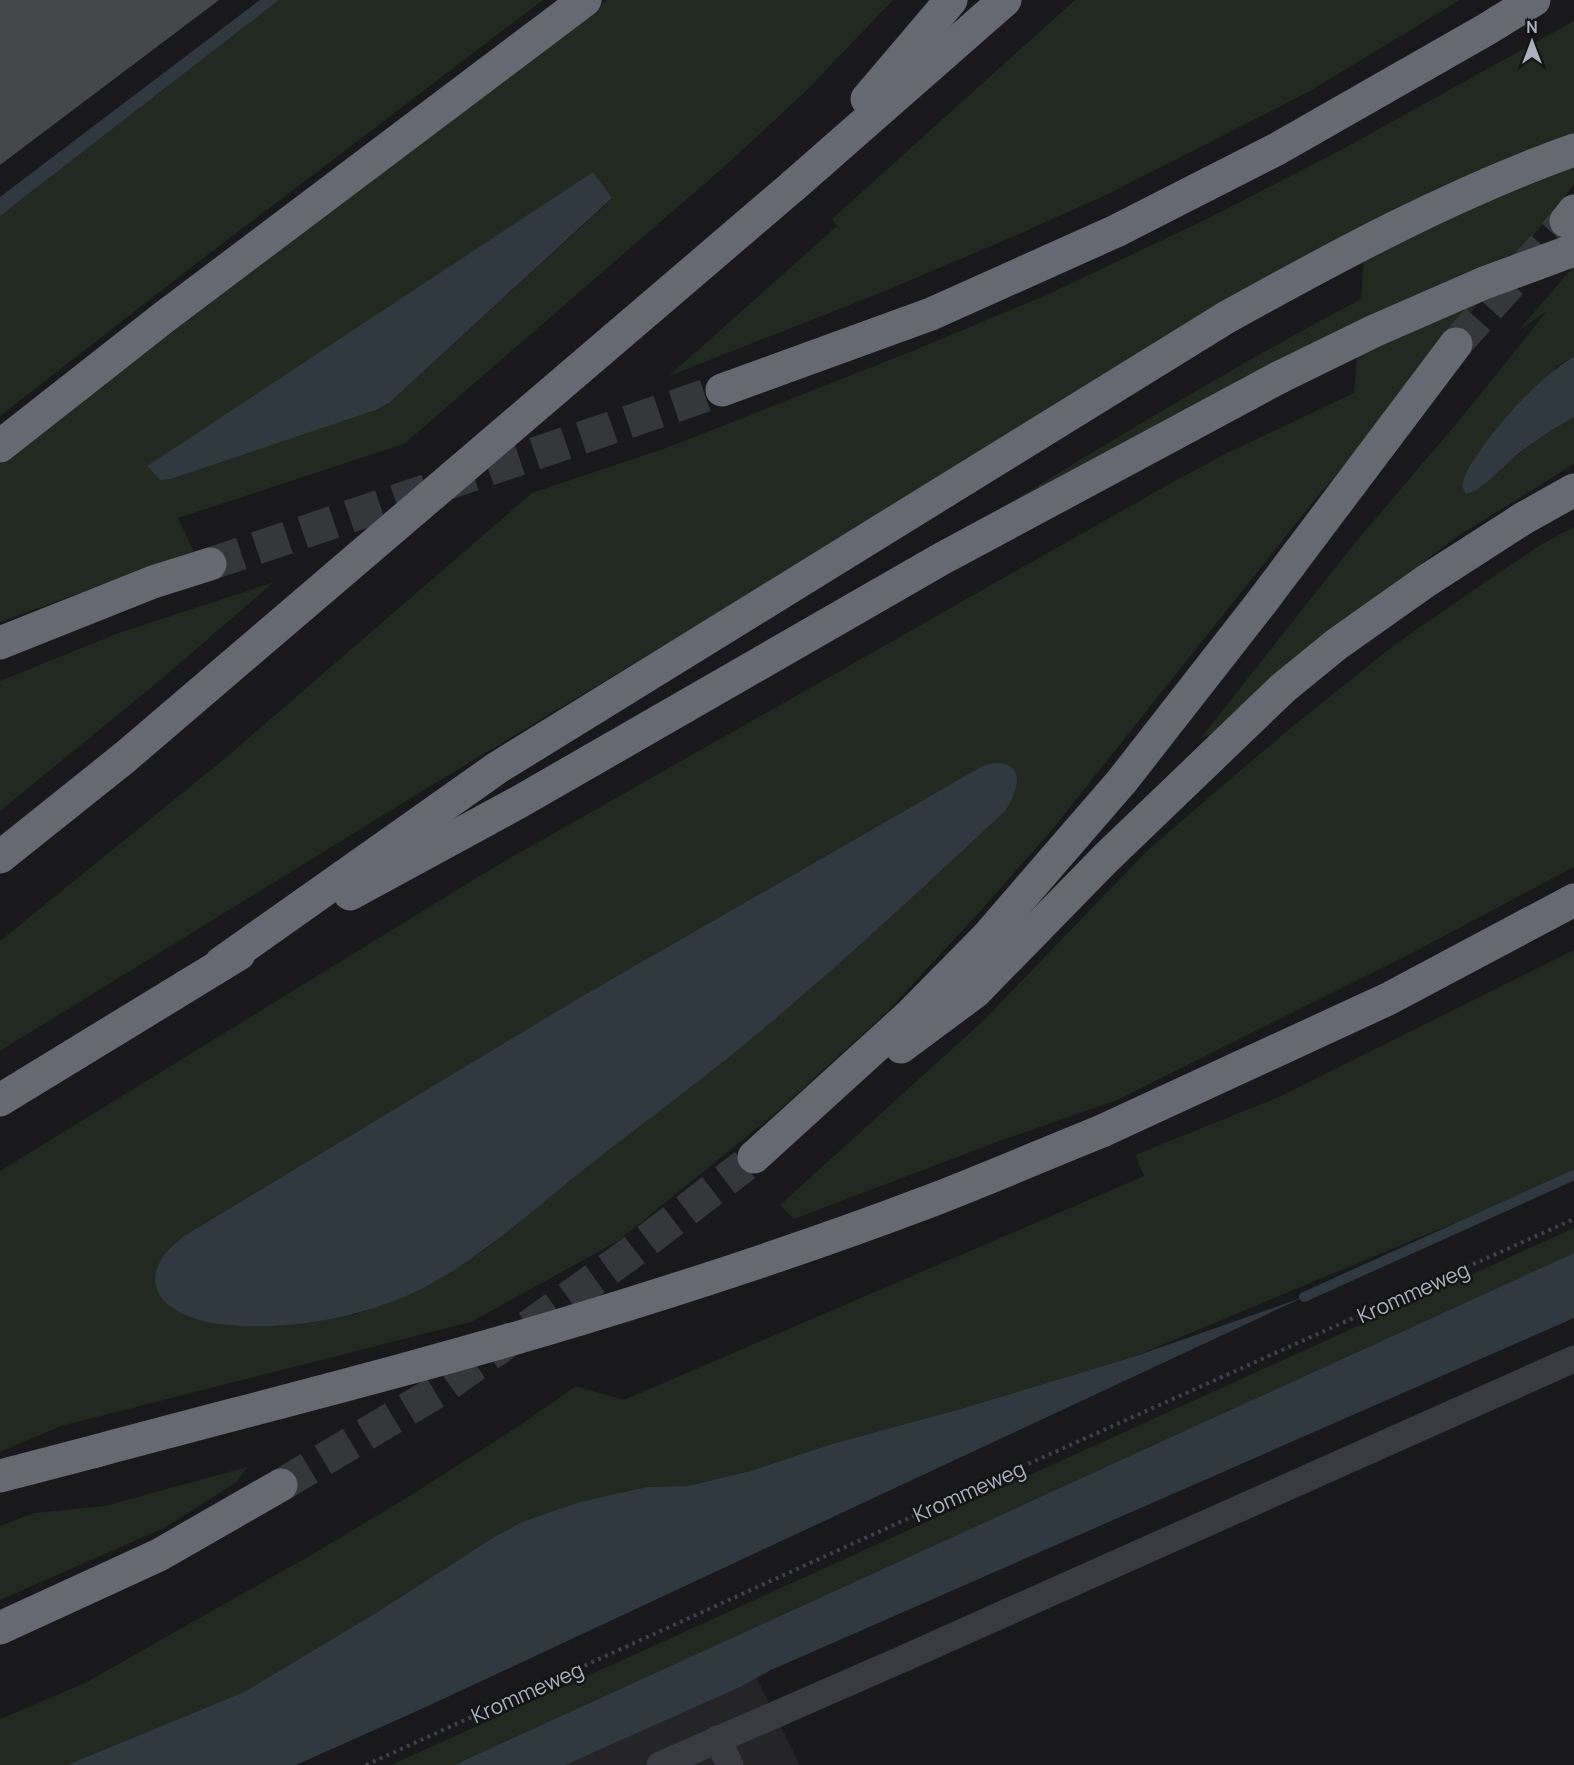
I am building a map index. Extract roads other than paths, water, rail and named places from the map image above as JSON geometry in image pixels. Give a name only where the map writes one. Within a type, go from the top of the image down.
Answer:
[{"type":"highway","points":[[0,446],[163,318],[585,0]]},
{"type":"highway","points":[[793,186],[951,0]]},
{"type":"highway","points":[[0,857],[124,758],[793,186],[1005,0]]},
{"type":"highway","points":[[722,390],[931,314],[1116,231],[1277,149],[1534,0]]},
{"type":"highway","points":[[0,1100],[221,963],[507,762],[1227,317],[1320,266],[1400,226],[1486,186],[1574,150]]},
{"type":"highway","points":[[221,963],[519,802],[944,558],[1280,377],[1374,331],[1484,283],[1571,227]]},
{"type":"highway","points":[[1456,344],[1261,603],[1099,807],[987,937],[909,1016],[749,1161],[975,992],[1106,858],[1292,681],[1337,645],[1426,581],[1524,518],[1574,490]]},
{"type":"highway","points":[[0,643],[153,582],[210,564]]},
{"type":"highway","points":[[0,1476],[444,1358],[576,1320],[689,1285],[930,1201],[1102,1131],[1388,999],[1574,900]]},
{"type":"highway","points":[[0,1628],[159,1555],[281,1485]]},
{"type":"street","points":[[660,1765],[1574,1359]]},
{"type":"street","points":[[717,1739],[730,1765]]},
{"type":"waterway","points":[[1304,1297],[1574,1175]]},
{"type":"tunnel","points":[[1456,344],[1566,221]]},
{"type":"tunnel","points":[[210,564],[722,390]]},
{"type":"tunnel","points":[[281,1485],[443,1388],[628,1255],[745,1165]]}]
